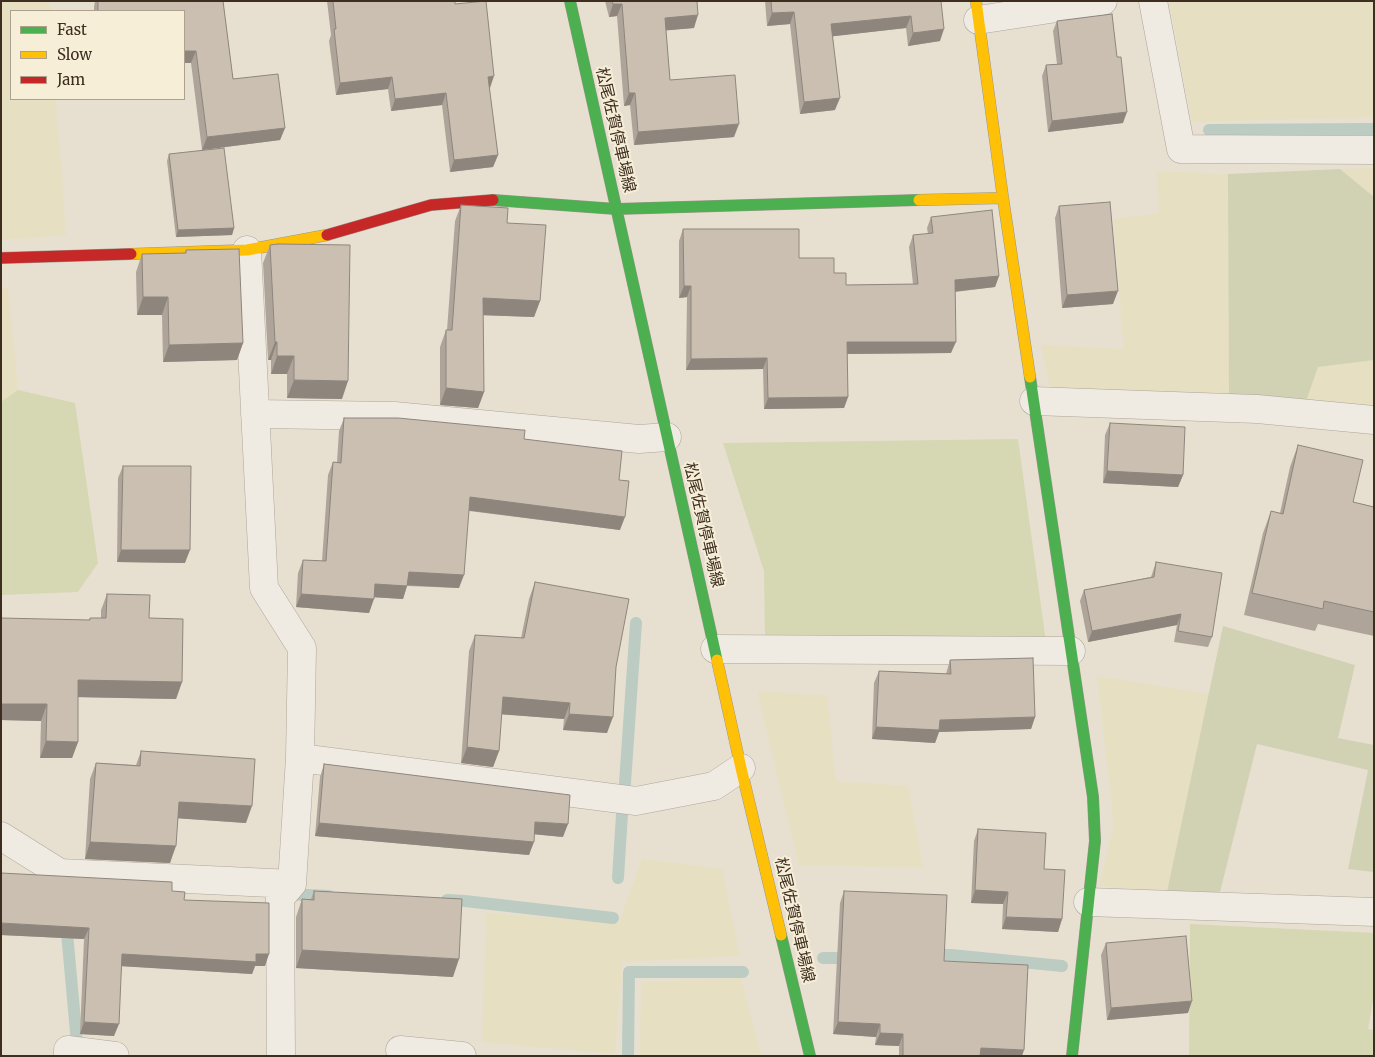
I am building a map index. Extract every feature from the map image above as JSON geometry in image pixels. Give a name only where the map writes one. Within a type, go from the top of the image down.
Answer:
[{"type":"street","name":"松尾佐賀停車場線","points":[[570,1],[741,768],[810,1056]]},
{"type":"street","points":[[1072,1056],[1095,841],[1093,797],[1003,198],[977,10],[1103,1]]},
{"type":"street","points":[[1153,1],[1180,149],[1374,150]]},
{"type":"street","points":[[1,258],[248,250],[330,235],[431,205],[490,200],[616,209],[1003,198]]},
{"type":"street","points":[[248,250],[264,588],[302,648],[300,758],[286,891],[281,1056]]},
{"type":"street","points":[[1034,401],[1257,409],[1374,420]]},
{"type":"street","points":[[255,414],[394,416],[639,439],[667,437]]},
{"type":"street","points":[[715,648],[1072,651]]},
{"type":"street","points":[[300,758],[636,801],[714,786],[741,768]]},
{"type":"street","points":[[1,836],[60,873],[286,891]]},
{"type":"street","points":[[1088,902],[1374,912]]},
{"type":"street","points":[[400,1050],[462,1056]]},
{"type":"street","points":[[68,1053],[107,1055]]},
{"type":"shaded area","points":[[1,1],[50,1],[51,10],[10,10],[10,100],[56,100],[66,235],[1,240]]},
{"type":"shaded area","points":[[1169,1],[1374,1],[1374,117],[1192,122]]},
{"type":"shaded area","points":[[1374,168],[1374,197],[1340,169]]},
{"type":"shaded area","points":[[1156,171],[1228,174],[1229,397],[1051,393],[1041,345],[1124,349],[1113,219],[1159,213]]},
{"type":"shaded area","points":[[1,288],[8,288],[18,390],[1,402]]},
{"type":"shaded area","points":[[1374,360],[1374,414],[1304,407],[1318,367]]},
{"type":"shaded area","points":[[1097,676],[1210,694],[1167,892],[1099,886],[1114,825]]},
{"type":"shaded area","points":[[757,691],[827,695],[836,781],[908,786],[923,867],[799,866]]},
{"type":"shaded area","points":[[642,859],[722,869],[740,956],[622,962],[615,1054],[482,1042],[486,913],[619,923]]},
{"type":"shaded area","points":[[741,978],[761,1056],[640,1056],[641,982]]},
{"type":"green space","points":[[1340,169],[1374,197],[1374,360],[1318,367],[1304,407],[1229,397],[1228,174]]},
{"type":"green space","points":[[18,390],[75,403],[98,563],[78,592],[1,595],[1,402]]},
{"type":"green space","points":[[1018,439],[1046,642],[765,639],[764,571],[723,443]]},
{"type":"green space","points":[[1223,626],[1355,665],[1338,738],[1374,745],[1374,872],[1348,869],[1368,770],[1257,744],[1220,892],[1167,892]]},
{"type":"green space","points":[[1190,924],[1374,933],[1374,995],[1368,1029],[1374,1030],[1374,1056],[1189,1056]]},
{"type":"building","points":[[98,1],[223,1],[233,79],[278,74],[285,128],[207,137],[196,51],[185,51],[185,10],[98,10]]},
{"type":"building","points":[[333,1],[455,1],[455,4],[486,1],[494,76],[488,77],[498,155],[454,160],[446,93],[395,99],[392,77],[340,83]]},
{"type":"building","points":[[612,1],[697,1],[698,15],[665,18],[670,80],[735,75],[739,124],[638,132],[635,93],[629,93],[622,4],[613,4]]},
{"type":"building","points":[[771,1],[941,1],[944,29],[913,33],[911,16],[831,24],[840,98],[804,102],[794,12],[772,13]]},
{"type":"building","points":[[1112,14],[1117,57],[1121,57],[1127,112],[1052,121],[1046,65],[1062,64],[1057,21]]},
{"type":"building","points":[[224,148],[234,228],[178,230],[169,154]]},
{"type":"building","points":[[1110,202],[1118,291],[1067,295],[1059,206]]},
{"type":"building","points":[[461,205],[508,208],[507,223],[546,225],[540,301],[483,298],[484,392],[446,388],[446,330],[452,330]]},
{"type":"building","points":[[992,210],[999,276],[955,280],[956,342],[847,342],[848,397],[768,398],[767,358],[691,359],[691,286],[684,286],[683,229],[799,229],[799,258],[834,258],[834,273],[846,273],[846,285],[918,284],[913,235],[933,233],[931,217]]},
{"type":"building","points":[[270,245],[350,245],[348,381],[294,380],[294,356],[277,356]]},
{"type":"building","points":[[239,249],[243,343],[169,345],[168,297],[143,297],[142,254],[186,253],[186,250]]},
{"type":"building","points":[[344,418],[398,418],[525,430],[524,439],[622,451],[619,480],[629,481],[625,517],[470,497],[464,575],[409,572],[407,586],[375,584],[374,599],[301,594],[303,560],[326,561],[333,462],[341,463]]},
{"type":"building","points":[[1110,423],[1185,427],[1183,475],[1107,471]]},
{"type":"building","points":[[1298,445],[1363,460],[1353,502],[1374,507],[1374,612],[1324,601],[1323,609],[1252,593],[1271,511],[1283,514]]},
{"type":"building","points":[[123,466],[191,466],[190,550],[121,550]]},
{"type":"building","points":[[1156,562],[1222,573],[1212,637],[1178,631],[1181,614],[1092,631],[1084,590],[1154,577]]},
{"type":"building","points":[[535,582],[629,599],[616,667],[613,717],[569,714],[570,703],[503,697],[499,751],[467,747],[475,635],[524,638]]},
{"type":"building","points":[[107,594],[150,595],[149,618],[183,619],[182,682],[78,680],[78,742],[46,741],[47,704],[1,704],[1,618],[90,620],[90,618],[106,618]]},
{"type":"building","points":[[1033,658],[1035,717],[940,720],[939,730],[876,727],[879,671],[951,674],[950,660]]},
{"type":"building","points":[[141,751],[255,759],[252,806],[179,802],[176,846],[90,842],[96,763],[140,766]]},
{"type":"building","points":[[324,764],[570,795],[568,824],[535,822],[534,842],[319,823]]},
{"type":"building","points":[[978,829],[1046,833],[1044,869],[1065,870],[1062,919],[1006,917],[1008,892],[975,890]]},
{"type":"building","points":[[1,873],[172,882],[172,891],[185,892],[184,900],[269,903],[269,954],[256,954],[256,962],[122,954],[119,1024],[84,1022],[89,928],[1,923]]},
{"type":"building","points":[[314,891],[462,899],[459,959],[302,950],[302,899],[314,900]]},
{"type":"building","points":[[844,891],[947,895],[944,961],[1028,965],[1024,1050],[981,1048],[980,1056],[903,1056],[903,1034],[880,1033],[880,1024],[838,1022]]},
{"type":"building","points":[[1186,936],[1192,1001],[1111,1008],[1106,943]]},
{"type":"waterway","points":[[1209,130],[1374,129]]},
{"type":"waterway","points":[[625,783],[636,623]]},
{"type":"waterway","points":[[618,878],[622,814]]},
{"type":"waterway","points":[[284,894],[329,896]]},
{"type":"waterway","points":[[447,900],[613,918]]},
{"type":"waterway","points":[[66,922],[78,1054]]},
{"type":"waterway","points":[[928,955],[951,955],[1062,966]]},
{"type":"waterway","points":[[823,958],[853,958]]},
{"type":"waterway","points":[[628,1056],[629,972],[743,972]]},
{"type":"traffic: fast","points":[[570,1],[717,660]]},
{"type":"traffic: fast","points":[[493,200],[616,209],[919,200]]},
{"type":"traffic: fast","points":[[1030,377],[1093,797],[1095,841],[1072,1056]]},
{"type":"traffic: fast","points":[[781,935],[810,1056]]},
{"type":"traffic: slow","points":[[919,200],[1003,198],[976,1]]},
{"type":"traffic: slow","points":[[1003,198],[1030,377]]},
{"type":"traffic: slow","points":[[131,254],[247,250],[327,235]]},
{"type":"traffic: slow","points":[[717,660],[781,935]]},
{"type":"traffic: jam","points":[[327,235],[431,205],[493,200]]},
{"type":"traffic: jam","points":[[1,258],[131,254]]}]
